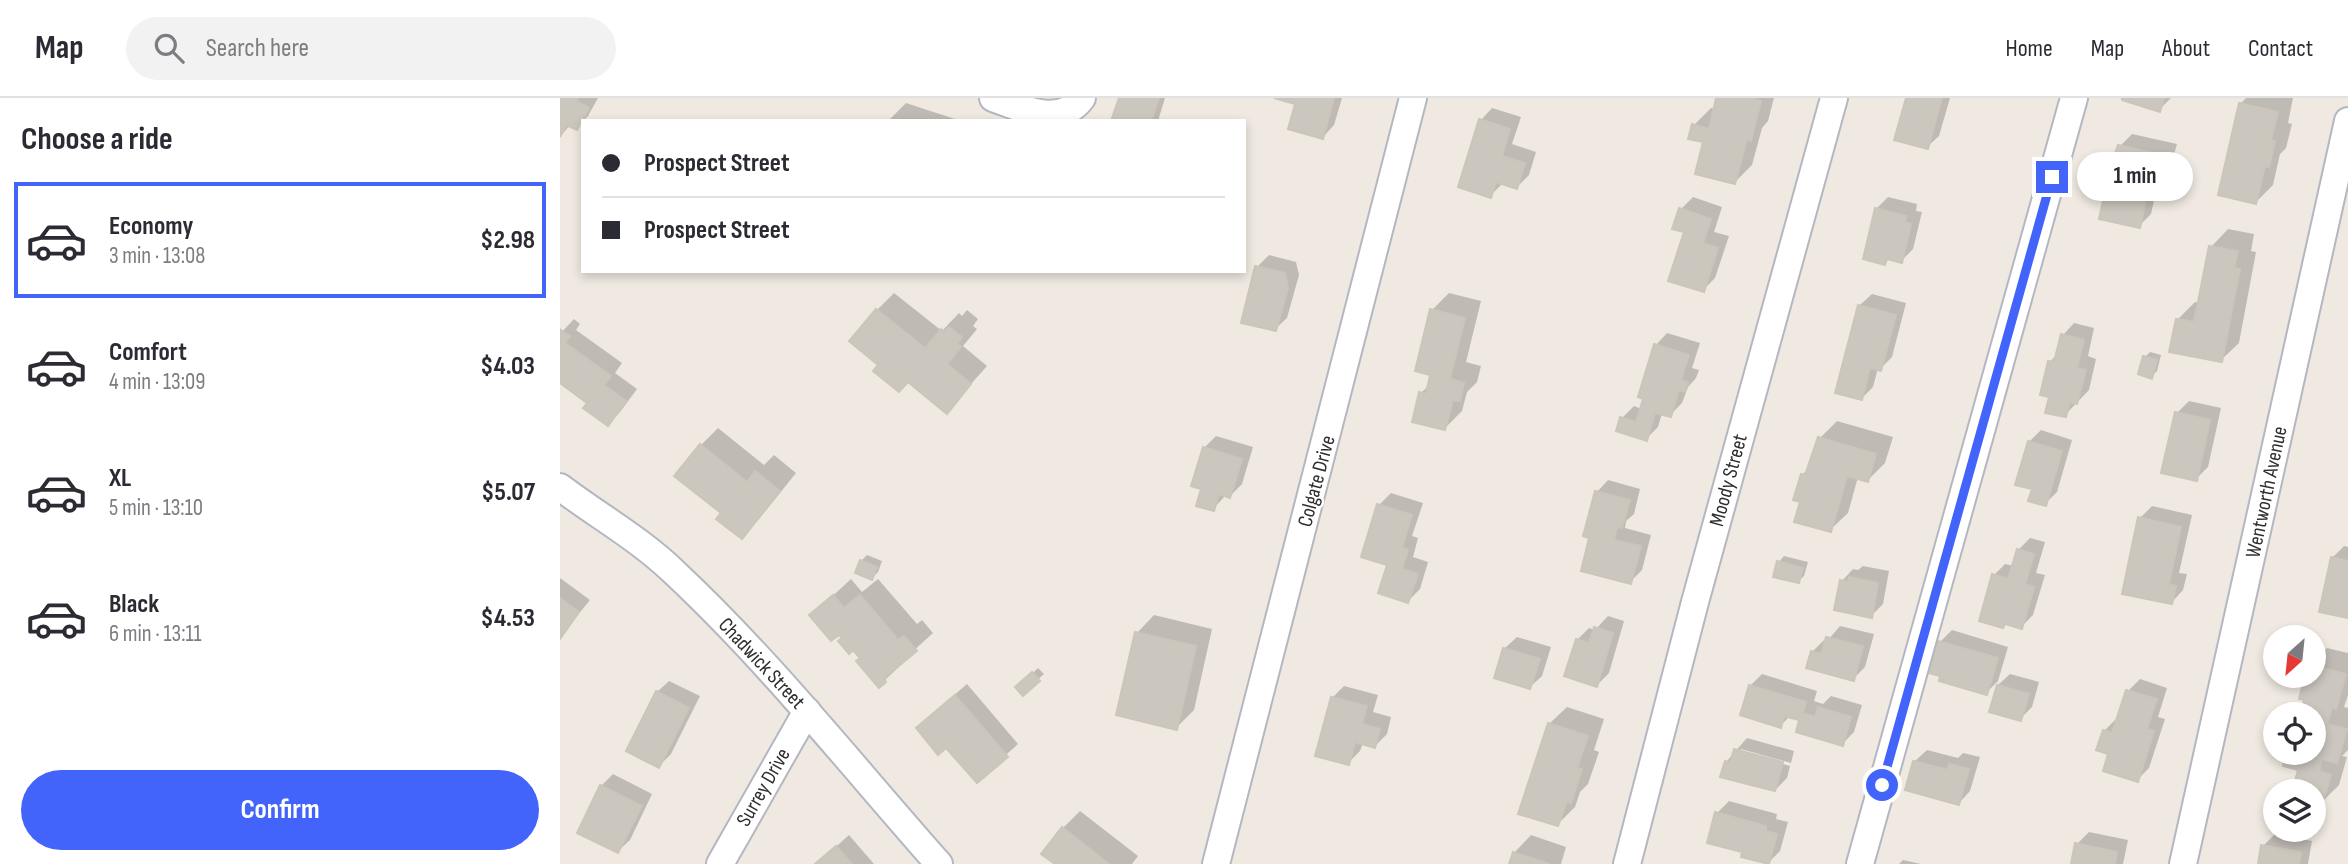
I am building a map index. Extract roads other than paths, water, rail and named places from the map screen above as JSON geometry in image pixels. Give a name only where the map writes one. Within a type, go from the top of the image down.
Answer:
[{"type":"street","points":[[993,98],[1035,112],[1058,114],[1076,106],[1082,98]]},
{"type":"street","name":"Colgate Drive","points":[[1216,864],[1413,98]]},
{"type":"street","name":"Moody Street","points":[[1627,864],[1695,602],[1835,98]]},
{"type":"street","points":[[1860,864],[2074,98]]},
{"type":"street","name":"Wentworth Avenue","points":[[2183,864],[2348,121]]},
{"type":"street","name":"Chadwick Street","points":[[560,487],[631,536],[674,571],[740,637],[807,711],[939,864]]},
{"type":"street","name":"Surrey Drive","points":[[720,864],[807,711]]}]
